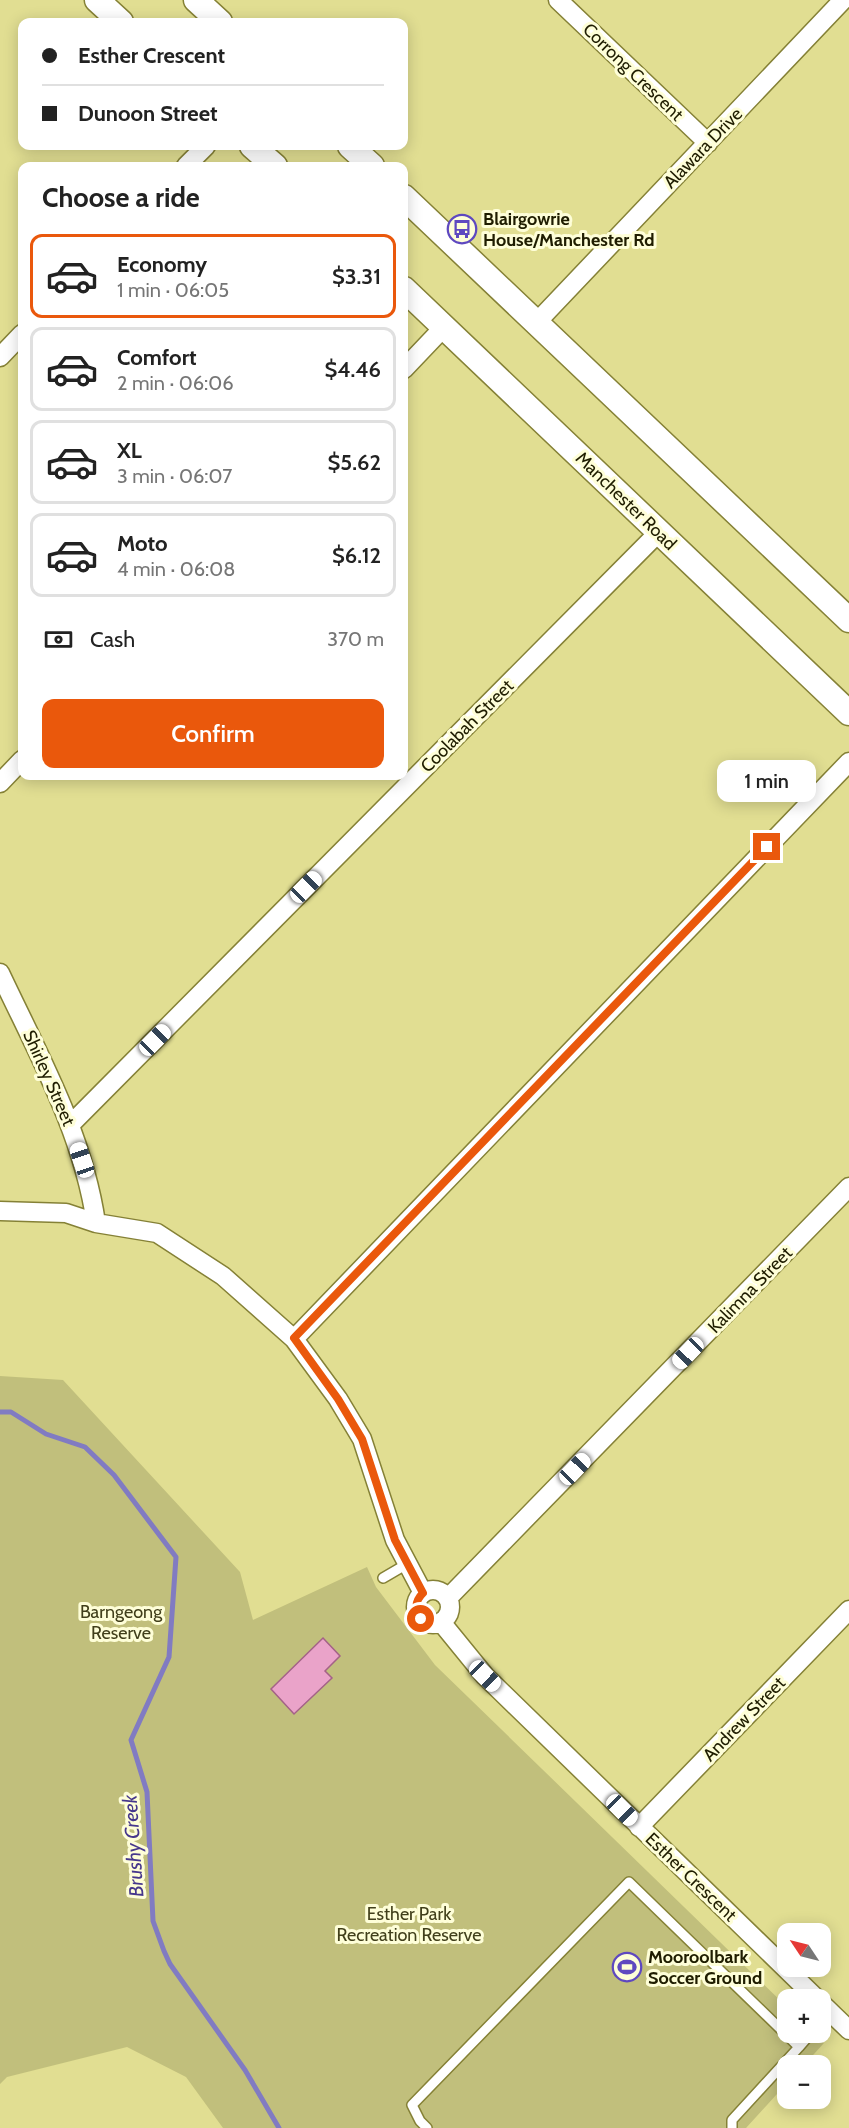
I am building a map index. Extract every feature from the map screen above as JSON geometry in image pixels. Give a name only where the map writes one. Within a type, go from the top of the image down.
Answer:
[{"type":"main road","points":[[97,0],[117,18]]},
{"type":"main road","points":[[196,0],[216,18]]},
{"type":"main road","points":[[257,150],[270,162]]},
{"type":"main road","points":[[354,150],[368,162]]},
{"type":"main road","points":[[408,201],[849,620]]},
{"type":"main road","name":"Manchester Road","points":[[408,293],[849,713]]},
{"type":"street","name":"Corrong Crescent","points":[[558,0],[708,144]]},
{"type":"street","name":"Alawara Drive","points":[[537,322],[843,0]]},
{"type":"street","points":[[190,162],[202,150]]},
{"type":"street","points":[[408,365],[444,327]]},
{"type":"street","points":[[0,357],[18,338]]},
{"type":"street","name":"Coolabah Street","points":[[71,1124],[659,532]]},
{"type":"street","points":[[294,1338],[849,762]]},
{"type":"street","points":[[0,783],[18,764]]},
{"type":"street","name":"Shirley Street","points":[[0,973],[71,1124],[88,1178],[96,1222]]},
{"type":"street","name":"Kalimna Street","points":[[448,1598],[849,1187]]},
{"type":"street","points":[[0,1211],[66,1213],[96,1222],[157,1233],[223,1276],[294,1338],[338,1399],[362,1439],[395,1540],[423,1593]]},
{"type":"street","points":[[433,1589],[439,1590],[448,1598],[450,1613],[441,1622],[426,1622],[417,1614],[416,1603],[423,1593],[433,1589]]},
{"type":"street","name":"Andrew Street","points":[[639,1827],[849,1610]]},
{"type":"street","name":"Esther Crescent","points":[[441,1622],[485,1676],[802,1989]]},
{"type":"street","name":"Esther Crescent","points":[[831,2016],[849,2030]]},
{"type":"lane","points":[[383,1578],[407,1564]]},
{"type":"lane","points":[[427,2128],[420,2121],[412,2105],[629,1882],[799,2047]]},
{"type":"lane","points":[[732,2128],[732,2120],[802,2043]]},
{"type":"green space","name":"Esther Park Recreation Reserve","points":[[0,1376],[63,1380],[240,1572],[253,1620],[367,1567],[376,1587],[435,1665],[777,1997],[777,2043],[824,2043],[813,2055],[777,2055],[777,2094],[746,2128],[223,2128],[186,2077],[127,2047],[7,2077],[0,2084]]},
{"type":"building","points":[[323,1638],[340,1656],[325,1671],[332,1678],[294,1714],[271,1689]]},
{"type":"waterway","name":"Brushy Creek","points":[[0,1412],[11,1412],[46,1434],[85,1447],[114,1475],[176,1557],[169,1657],[131,1740],[147,1792],[153,1921],[170,1964],[245,2070],[279,2128]]},
{"type":"place","name":"Blairgowrie House/Manchester Rd","points":[[462,229]]},
{"type":"place","name":"Mooroolbark Soccer Ground","points":[[627,1967]]},
{"type":"route","points":[[421,1619],[417,1614],[416,1603],[423,1593],[395,1540],[374,1469],[362,1439],[338,1399],[294,1338],[767,847]]},
{"type":"park label","name":"Barngeong Reserve","points":[[121,1622]]}]
